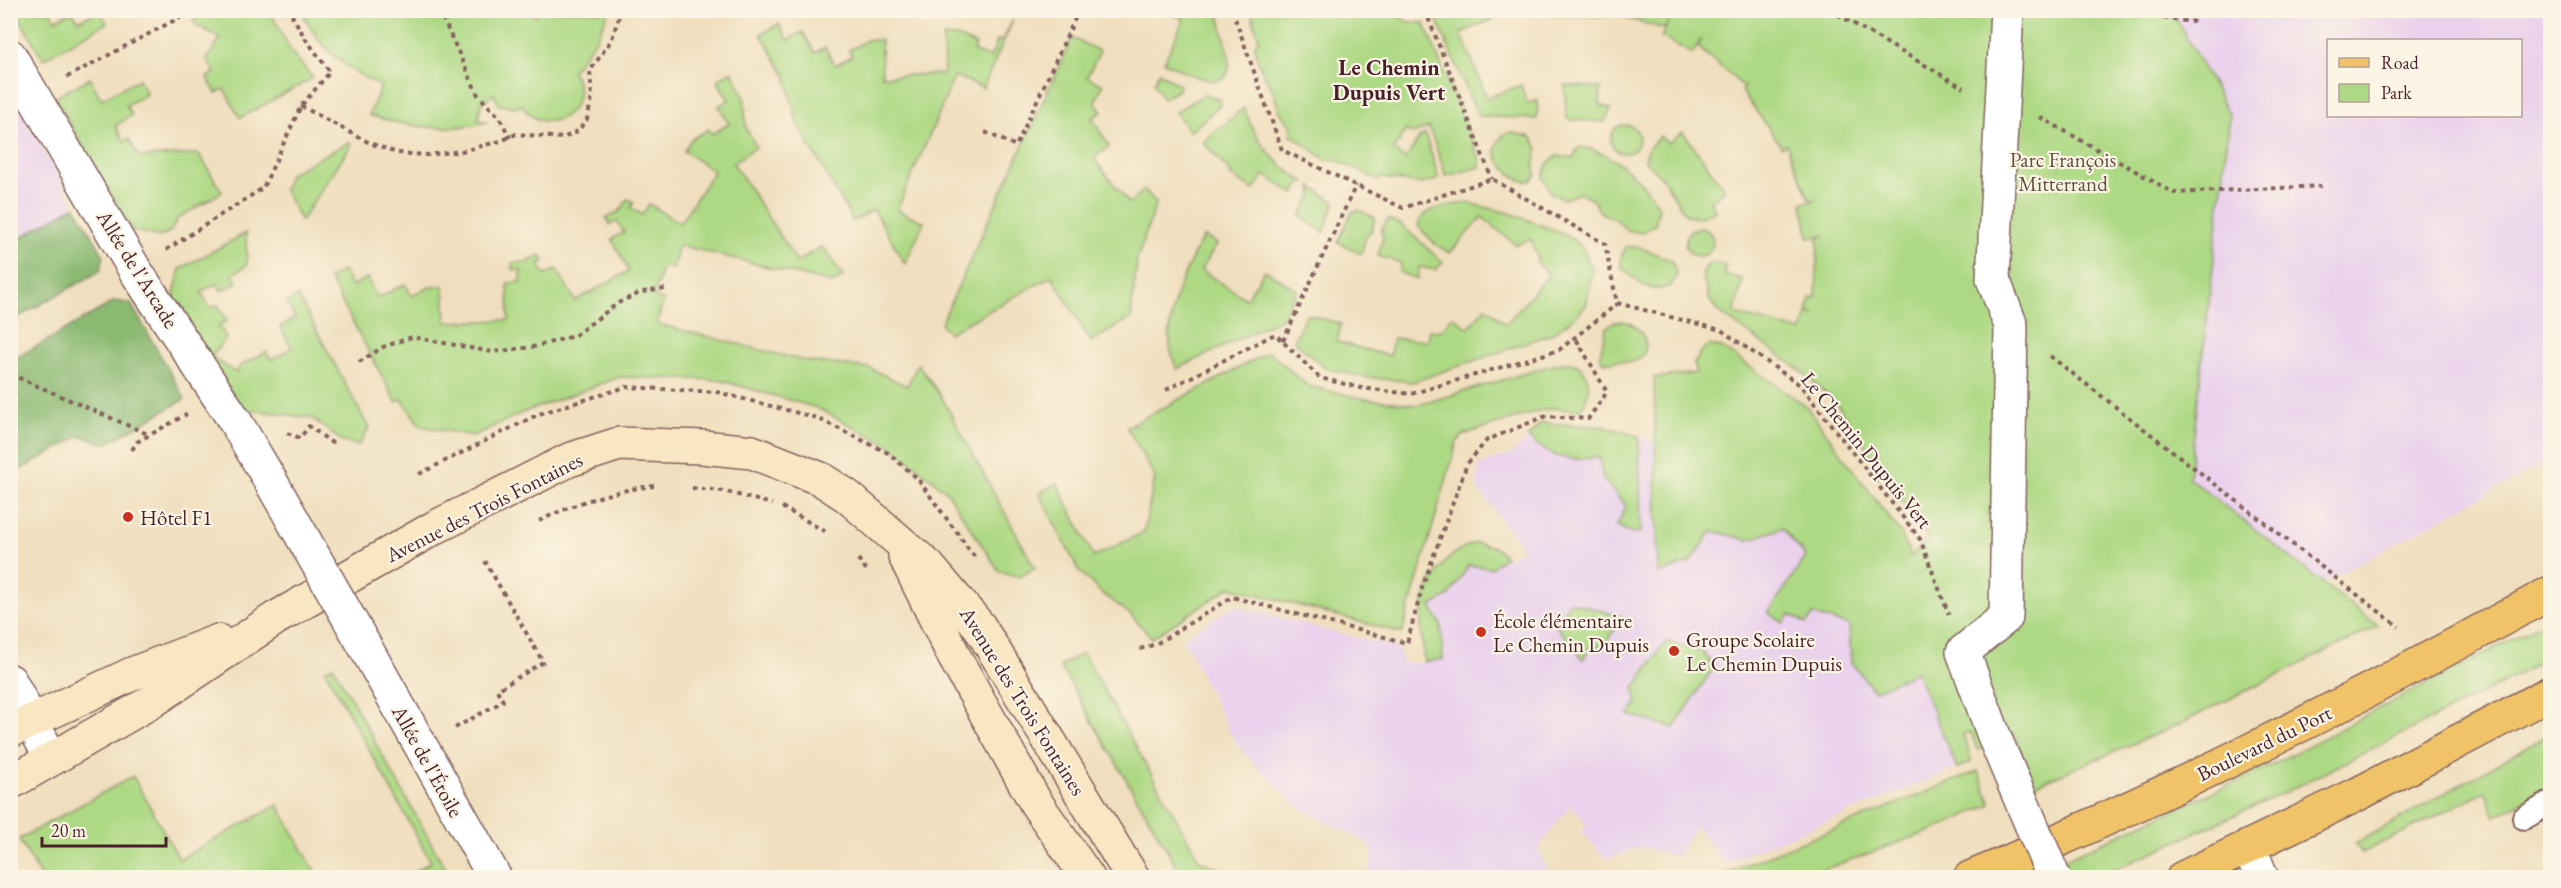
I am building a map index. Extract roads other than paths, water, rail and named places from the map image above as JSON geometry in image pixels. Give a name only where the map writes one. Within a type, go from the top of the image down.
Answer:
[{"type":"main road","name":"Boulevard du Port","points":[[1970,878],[2044,847],[2256,748],[2442,653],[2550,593]]},
{"type":"main road","points":[[2183,878],[2249,848],[2550,693]]},
{"type":"street","points":[[2007,10],[1993,279],[2011,326],[2006,617],[1963,652],[1996,741],[2054,878]]},
{"type":"street","name":"Allée de l'Arcade","points":[[10,56],[35,95],[135,270],[219,396],[270,480]]},
{"type":"street","name":"Avenue des Trois Fontaines","points":[[12,778],[151,702],[276,618],[434,528],[569,460],[619,444],[742,451],[782,462],[821,479],[838,490],[936,574],[979,626],[1133,878]]},
{"type":"street","name":"Allée de l'Étoile","points":[[270,480],[495,878]]},
{"type":"street","name":"Avenue des Trois Fontaines","points":[[896,538],[955,658],[1031,794],[1088,878]]},
{"type":"street","name":"Avenue des Trois Fontaines","points":[[21,726],[132,674],[276,618]]},
{"type":"street","points":[[10,681],[21,726],[51,758]]},
{"type":"street","points":[[2249,848],[2262,878]]},
{"type":"lane","points":[[2524,818],[2550,803]]},
{"type":"place","name":"Hôtel F1","points":[[128,517]]},
{"type":"place","name":"École élémentaire Le Chemin Dupuis","points":[[1481,632]]},
{"type":"place","name":"Groupe Scolaire Le Chemin Dupuis","points":[[1674,651]]},
{"type":"district","name":"Le Chemin Dupuis Vert","points":[[1389,80]]},
{"type":"park label","name":"Parc François Mitterrand","points":[[2063,171]]}]
